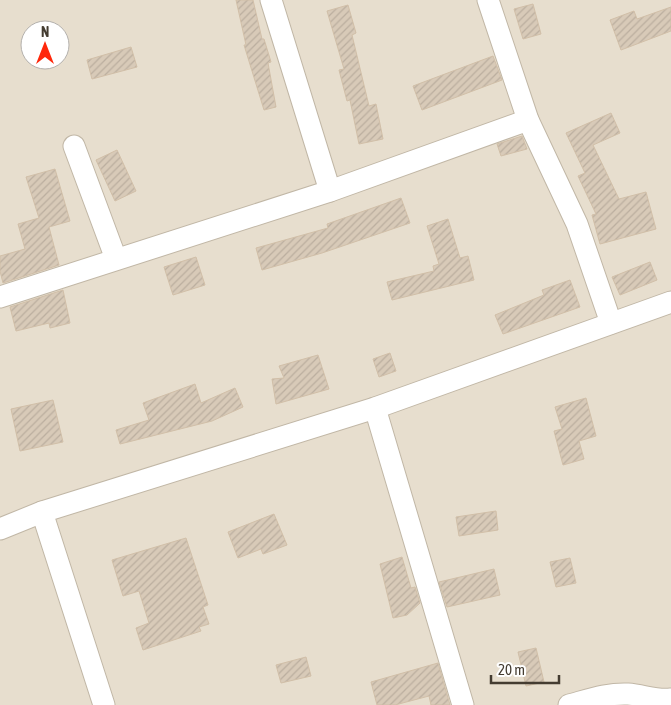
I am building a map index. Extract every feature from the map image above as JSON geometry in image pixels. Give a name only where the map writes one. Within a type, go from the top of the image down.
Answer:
[{"type":"street","points":[[271,0],[330,191]]},
{"type":"street","points":[[488,0],[528,120],[576,224],[611,323]]},
{"type":"street","points":[[0,297],[330,191],[528,120]]},
{"type":"street","points":[[74,146],[116,259]]},
{"type":"street","points":[[0,529],[42,512],[375,408],[671,302]]},
{"type":"street","points":[[375,408],[463,705]]},
{"type":"street","points":[[42,512],[104,705]]},
{"type":"street","points":[[569,705],[614,694],[635,694],[657,700],[671,699]]},
{"type":"shaded area","points":[[0,0],[671,0],[671,705],[0,705]]},
{"type":"building","points":[[236,0],[253,0],[262,39],[264,39],[271,62],[268,63],[276,107],[264,110],[244,45],[246,45]]},
{"type":"building","points":[[533,4],[541,34],[523,39],[514,9]]},
{"type":"building","points":[[348,5],[356,33],[352,35],[369,106],[376,104],[383,139],[359,144],[350,100],[347,101],[339,70],[344,69],[327,11]]},
{"type":"building","points":[[671,7],[671,31],[621,50],[610,20],[634,11],[637,19]]},
{"type":"building","points":[[131,47],[137,67],[92,79],[87,60]]},
{"type":"building","points":[[493,56],[502,80],[422,110],[413,86]]},
{"type":"building","points":[[611,113],[620,133],[593,145],[619,199],[646,192],[656,229],[600,244],[592,215],[596,214],[578,176],[585,173],[566,133]]},
{"type":"building","points":[[522,136],[527,149],[501,156],[497,144]]},
{"type":"building","points":[[117,150],[136,191],[115,201],[96,160]]},
{"type":"building","points":[[55,169],[70,221],[49,227],[59,265],[3,283],[0,271],[0,256],[25,249],[18,224],[39,218],[26,177]]},
{"type":"building","points":[[401,198],[410,223],[322,253],[262,270],[256,248],[328,228],[327,224]]},
{"type":"building","points":[[448,219],[460,258],[468,256],[474,280],[392,300],[387,282],[434,271],[433,266],[439,264],[427,226]]},
{"type":"building","points":[[196,257],[205,285],[173,295],[164,267]]},
{"type":"building","points":[[650,262],[657,280],[620,295],[612,277]]},
{"type":"building","points":[[570,280],[580,307],[503,334],[495,315],[544,295],[542,290]]},
{"type":"building","points":[[63,290],[70,323],[50,328],[49,323],[16,331],[10,307]]},
{"type":"building","points":[[390,353],[396,371],[379,377],[373,359]]},
{"type":"building","points":[[318,355],[329,389],[276,404],[272,379],[284,378],[279,366]]},
{"type":"building","points":[[195,384],[201,403],[235,388],[243,407],[212,421],[120,444],[116,430],[149,420],[143,403]]},
{"type":"building","points":[[586,398],[596,436],[579,441],[584,459],[563,465],[554,431],[562,429],[555,407]]},
{"type":"building","points":[[53,400],[63,442],[20,451],[11,409]]},
{"type":"building","points":[[496,511],[498,530],[459,536],[456,517]]},
{"type":"building","points":[[274,514],[287,545],[263,554],[261,549],[238,558],[228,532]]},
{"type":"building","points":[[186,538],[208,605],[203,607],[209,624],[199,627],[201,631],[143,650],[136,628],[149,623],[139,591],[123,596],[112,560]]},
{"type":"building","points":[[402,557],[411,588],[415,587],[420,603],[407,615],[393,618],[380,564]]},
{"type":"building","points":[[570,558],[576,583],[556,587],[550,562]]},
{"type":"building","points":[[494,569],[500,595],[447,607],[439,582]]},
{"type":"building","points":[[536,648],[544,682],[526,686],[518,652]]},
{"type":"building","points":[[306,657],[311,676],[281,683],[276,665]]},
{"type":"building","points":[[438,663],[450,705],[431,705],[429,696],[395,705],[377,705],[371,682]]}]
